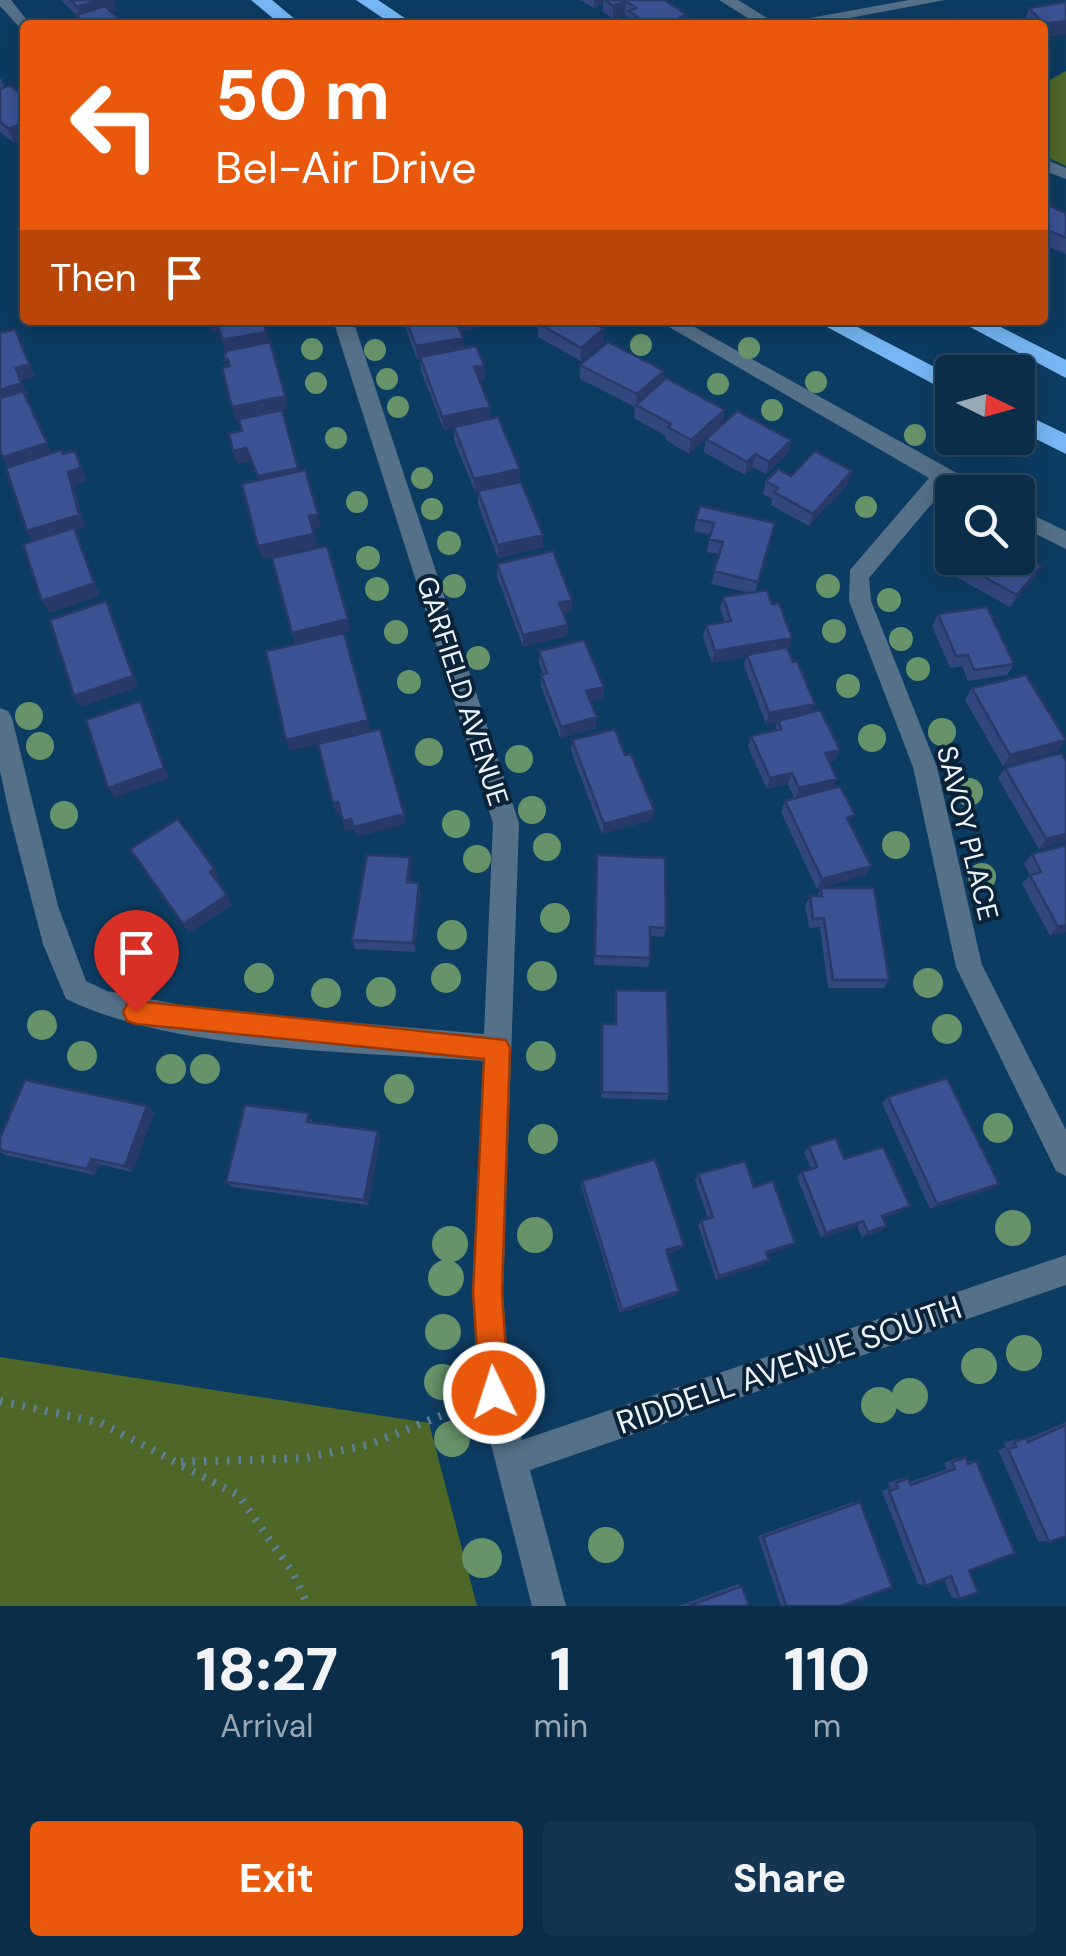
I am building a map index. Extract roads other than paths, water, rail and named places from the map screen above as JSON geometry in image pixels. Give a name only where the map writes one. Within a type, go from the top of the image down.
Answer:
[{"type":"highway","points":[[260,0],[286,20]]},
{"type":"highway","points":[[366,0],[398,20]]},
{"type":"highway","points":[[836,325],[935,377]]},
{"type":"highway","points":[[978,325],[1066,370]]},
{"type":"highway","points":[[1035,429],[1066,445]]},
{"type":"street","points":[[3,0],[20,22]]},
{"type":"street","points":[[727,0],[761,20]]},
{"type":"street","points":[[814,20],[936,0]]},
{"type":"street","name":"GARFIELD AVENUE","points":[[345,325],[506,823],[488,1293],[494,1393],[550,1606]]},
{"type":"street","points":[[676,325],[938,475]]},
{"type":"street","name":"SAVOY PLACE","points":[[935,485],[858,576],[860,601],[925,767],[970,967],[1066,1161]]},
{"type":"street","points":[[1035,525],[1066,541]]},
{"type":"street","points":[[0,718],[56,944],[74,988],[106,1006],[165,1018],[497,1048]]},
{"type":"street","name":"RIDDELL AVENUE SOUTH","points":[[511,1460],[1066,1270]]}]
